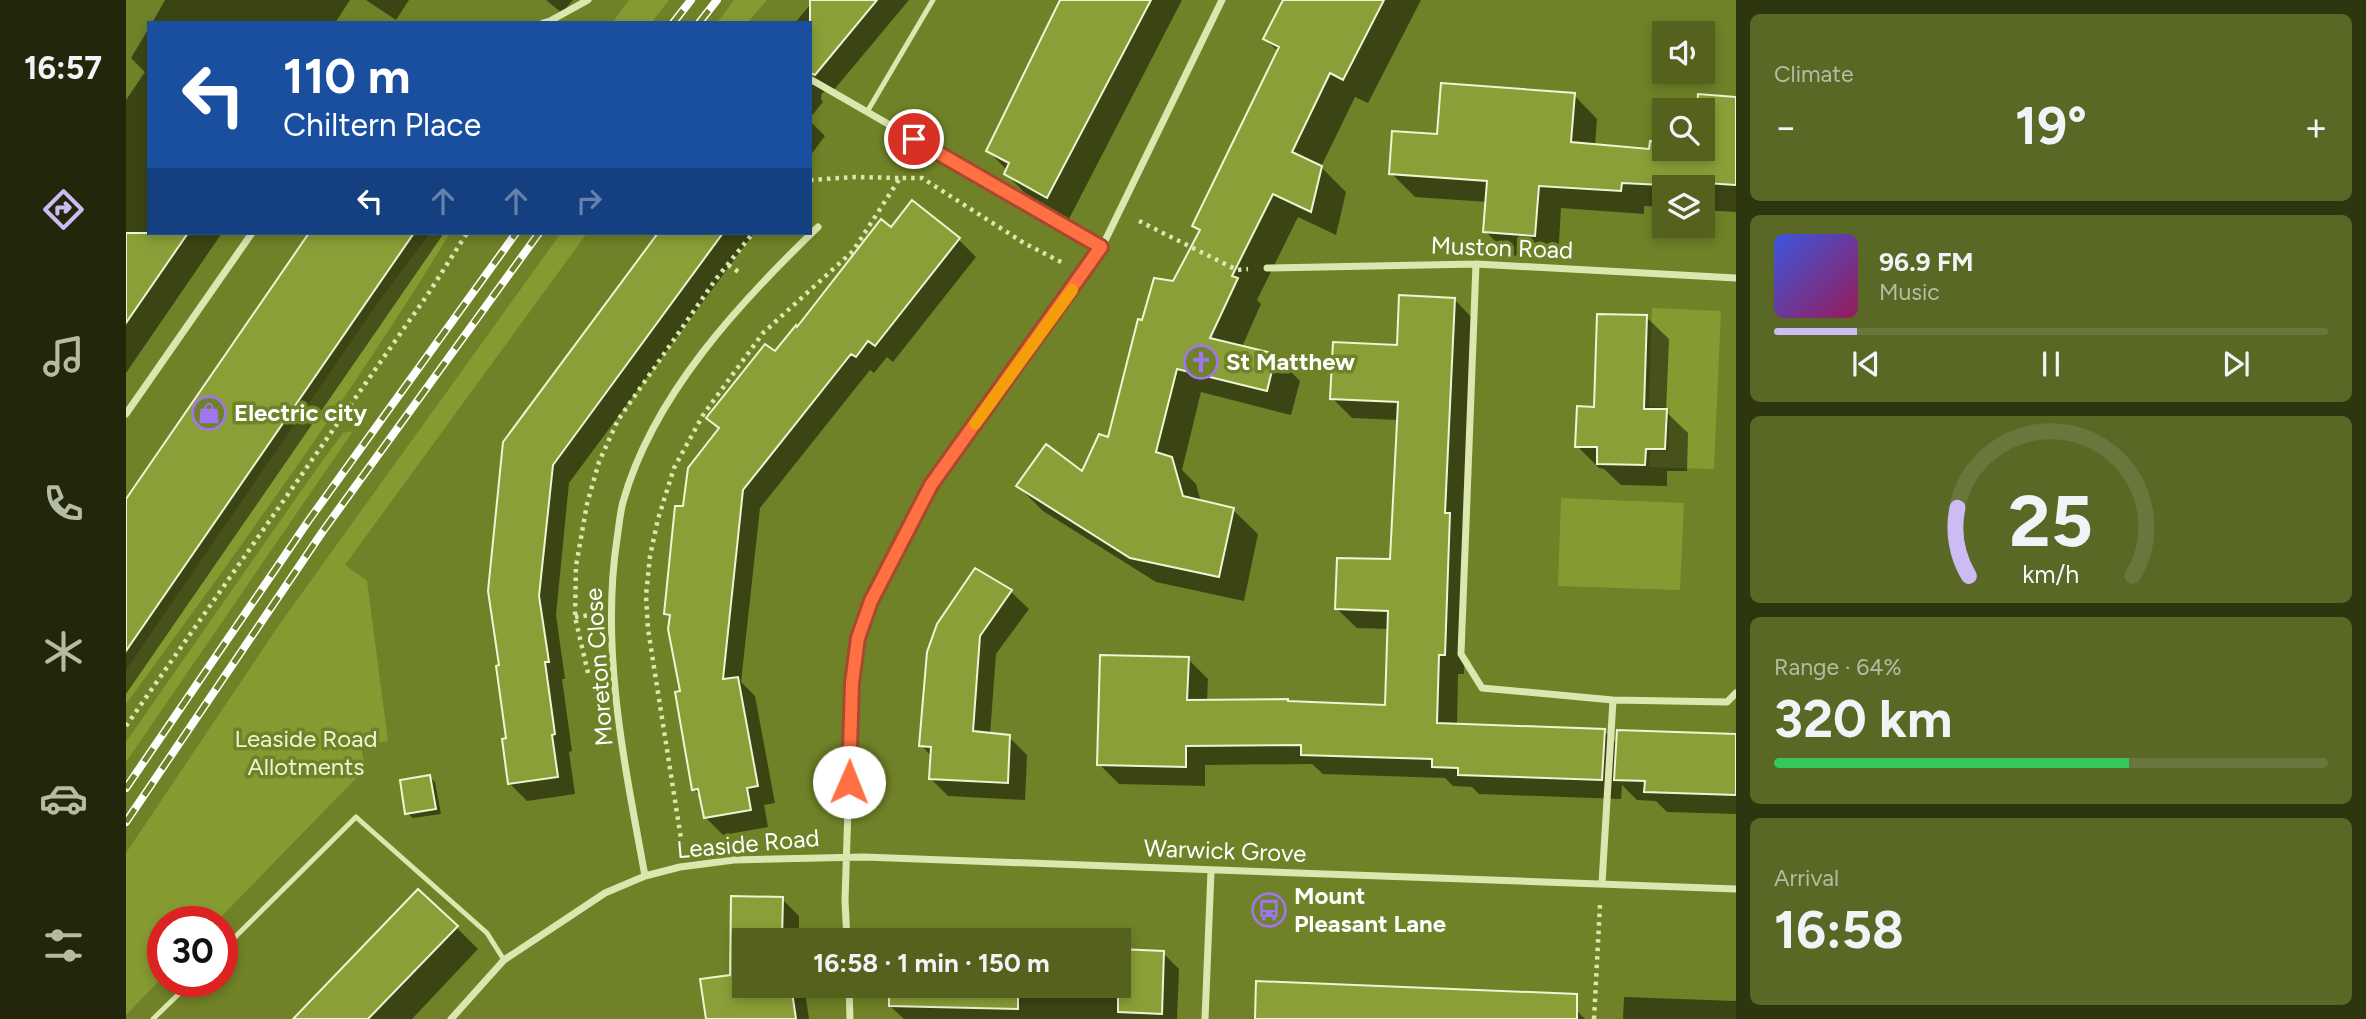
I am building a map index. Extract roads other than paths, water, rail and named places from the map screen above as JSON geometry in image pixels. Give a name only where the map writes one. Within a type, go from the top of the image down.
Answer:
[{"type":"street","points":[[551,21],[588,0]]},
{"type":"street","points":[[846,928],[852,683],[858,638],[871,601],[931,485],[1101,247],[1222,0]]},
{"type":"street","points":[[812,80],[1101,247]]},
{"type":"street","name":"Moreton Close","points":[[812,233],[818,227]]},
{"type":"street","points":[[126,414],[251,235]]},
{"type":"street","name":"Moreton Close","points":[[645,876],[624,757],[612,650],[612,574],[622,503],[638,460],[691,369],[759,284],[810,235]]},
{"type":"street","points":[[1476,264],[1461,654],[1482,688],[1613,700],[1727,702],[1736,693]]},
{"type":"street","name":"Muston Road","points":[[1267,268],[1476,264],[1736,278]]},
{"type":"street","points":[[1602,883],[1613,700]]},
{"type":"street","name":"Leaside Road","points":[[451,1019],[503,960],[605,893],[645,876],[685,866],[734,860],[847,856]]},
{"type":"street","name":"Warwick Grove","points":[[847,856],[1736,889]]},
{"type":"street","points":[[1205,1019],[1211,871]]},
{"type":"street","points":[[849,998],[850,1019]]},
{"type":"lane","points":[[866,112],[933,0]]},
{"type":"lane","points":[[238,934],[356,817],[487,933],[503,960]]},
{"type":"lane","points":[[153,1019],[176,997]]},
{"type":"railway","points":[[675,21],[691,0]]},
{"type":"railway","points":[[701,21],[717,0]]},
{"type":"railway","points":[[126,788],[309,520],[515,235]]},
{"type":"railway","points":[[126,822],[323,531],[538,235]]},
{"type":"place","name":"St Matthew","points":[[1201,362]]},
{"type":"place","name":"Electric city","points":[[209,413]]},
{"type":"place","name":"Mount Pleasant Lane","points":[[1269,910]]},
{"type":"park label","name":"Leaside Road Allotments","points":[[306,753]]}]
